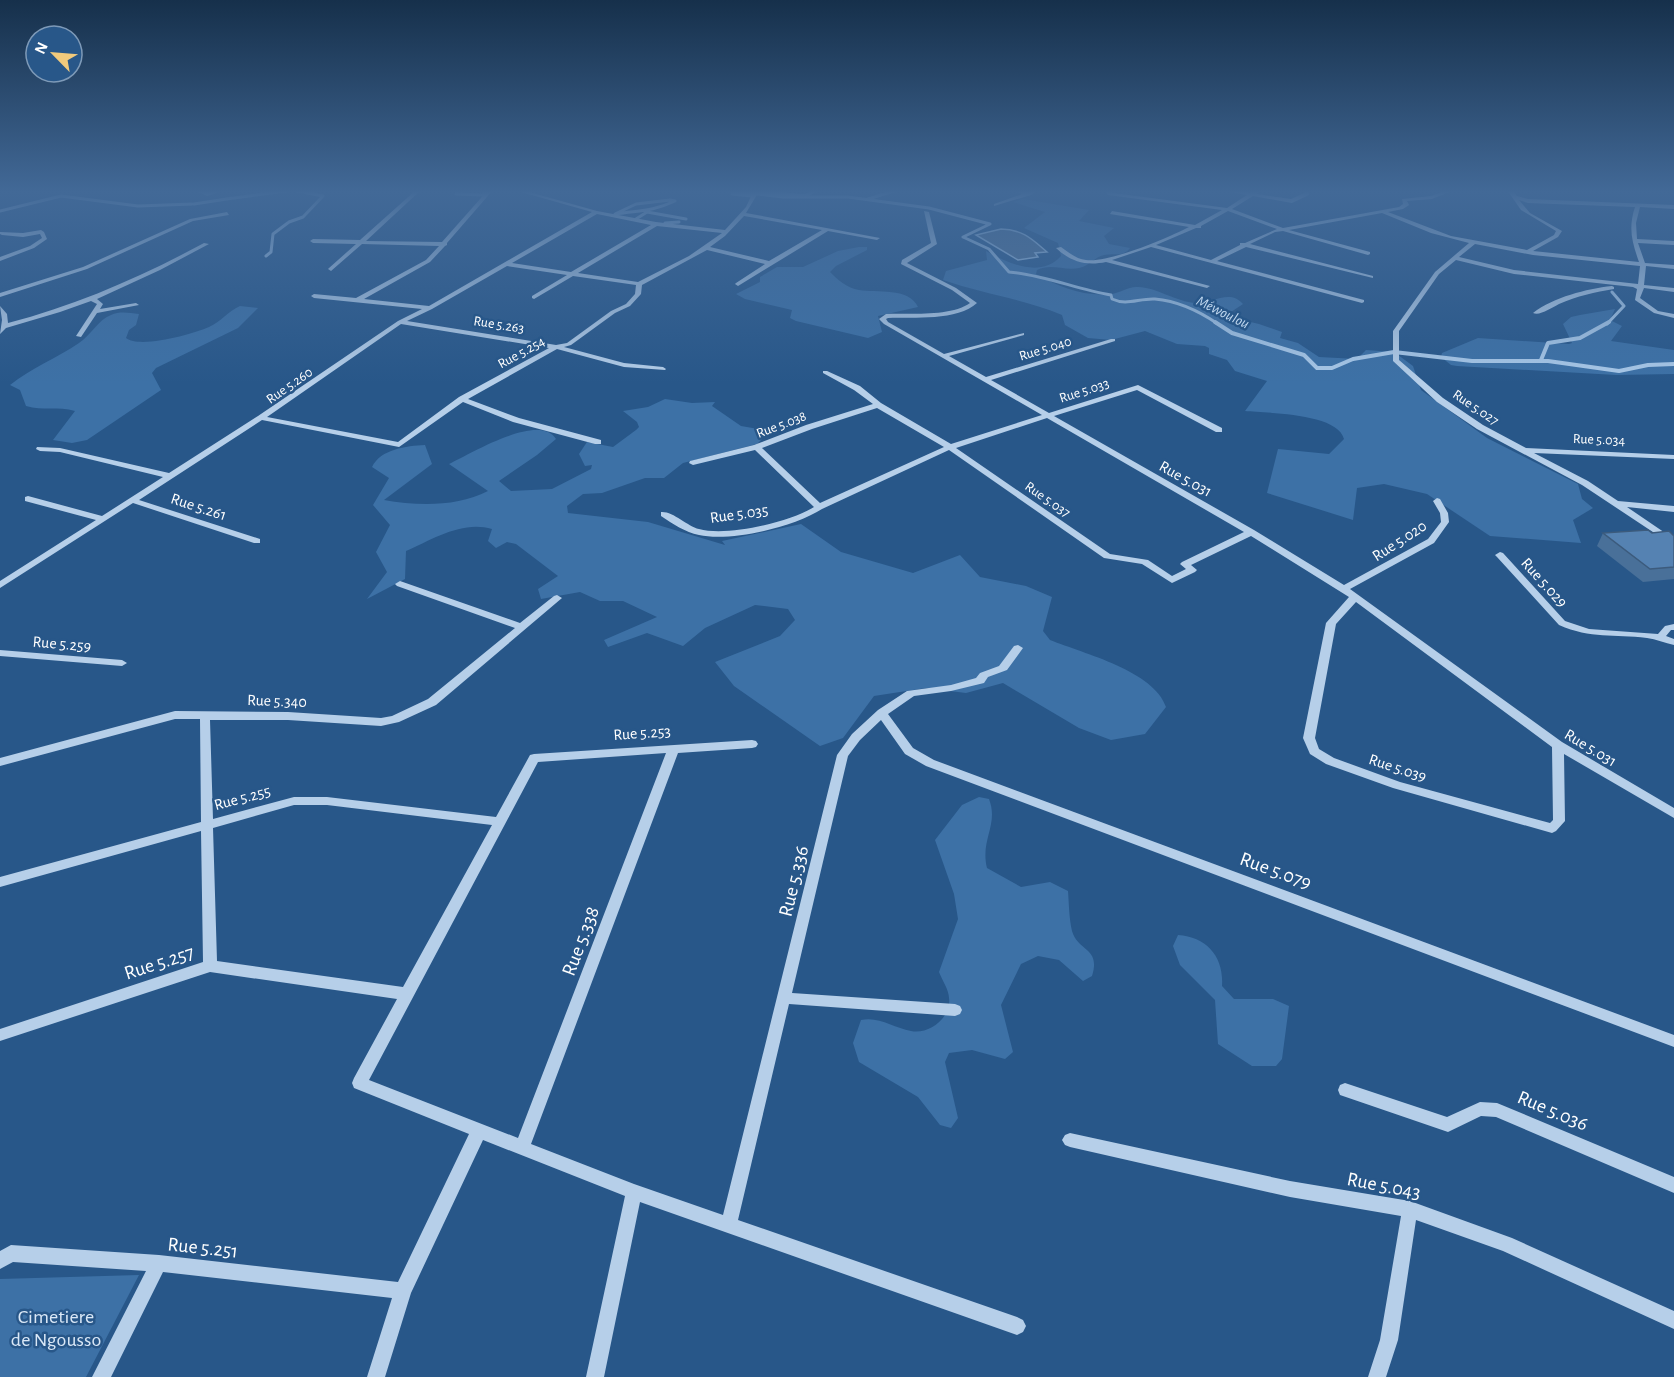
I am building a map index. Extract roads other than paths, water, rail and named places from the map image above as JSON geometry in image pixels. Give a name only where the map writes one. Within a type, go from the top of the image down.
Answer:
[{"type":"street","points":[[0,295],[77,271],[115,254]]},
{"type":"street","points":[[0,308],[5,317],[3,329],[93,299],[185,254]]},
{"type":"street","points":[[331,269],[347,254]]},
{"type":"street","points":[[357,300],[424,264],[434,254]]},
{"type":"street","name":"Rue 5.260","points":[[0,585],[261,418],[400,322],[430,308],[522,254]]},
{"type":"street","points":[[534,297],[605,254]]},
{"type":"street","name":"Rue 5.254","points":[[261,418],[399,445],[462,399],[556,347],[569,344],[612,312],[628,305],[638,294],[639,284],[695,254]]},
{"type":"street","points":[[733,254],[770,263]]},
{"type":"street","points":[[738,284],[785,254]]},
{"type":"street","name":"Rue 5.031","points":[[916,254],[904,261],[904,264],[954,289],[974,303],[967,308],[952,312],[882,319],[1045,416],[1251,532],[1344,589],[1558,745],[1674,814]]},
{"type":"street","points":[[1067,254],[1076,261],[1092,263],[1125,254]]},
{"type":"street","points":[[1182,254],[1362,301]]},
{"type":"street","points":[[1210,262],[1224,254]]},
{"type":"street","points":[[1282,254],[1371,277]]},
{"type":"street","name":"Rue 5.027","points":[[1459,254],[1430,282],[1396,331],[1396,361],[1440,400],[1487,431],[1585,483],[1674,543]]},
{"type":"street","points":[[1558,254],[1674,267]]},
{"type":"street","points":[[1639,254],[1643,264],[1641,287],[1637,299],[1656,312],[1674,316]]},
{"type":"street","points":[[1455,258],[1514,272],[1674,290]]},
{"type":"street","points":[[1106,260],[1207,286]]},
{"type":"street","points":[[505,264],[639,284]]},
{"type":"street","points":[[1536,313],[1563,300],[1601,288],[1641,287]]},
{"type":"street","points":[[314,296],[430,308]]},
{"type":"street","points":[[79,336],[100,304],[93,299]]},
{"type":"street","points":[[97,311],[136,305]]},
{"type":"street","name":"Rue 5.263","points":[[400,322],[556,347],[624,365],[663,369]]},
{"type":"street","points":[[943,356],[1022,334]]},
{"type":"street","name":"Rue 5.040","points":[[984,380],[1113,340]]},
{"type":"street","name":"Rue 5.037","points":[[825,372],[857,388],[878,405],[950,447],[1107,556],[1145,562],[1172,580],[1192,570],[1185,564],[1251,532]]},
{"type":"street","name":"Rue 5.033","points":[[950,447],[1138,387],[1219,430]]},
{"type":"street","points":[[462,399],[516,420],[598,442]]},
{"type":"street","name":"Rue 5.038","points":[[693,463],[757,447],[809,427],[878,405]]},
{"type":"street","points":[[757,447],[819,507]]},
{"type":"street","name":"Rue 5.035","points":[[664,514],[690,530],[720,533],[741,531],[810,515],[819,507],[950,447]]},
{"type":"street","points":[[40,449],[60,450],[169,476]]},
{"type":"street","name":"Rue 5.034","points":[[1522,450],[1674,457]]},
{"type":"street","points":[[28,500],[102,519]]},
{"type":"street","name":"Rue 5.261","points":[[131,500],[257,541]]},
{"type":"street","name":"Rue 5.020","points":[[1344,589],[1431,541],[1445,522],[1444,513],[1437,501]]},
{"type":"street","points":[[1616,504],[1674,509]]},
{"type":"street","name":"Rue 5.029","points":[[1500,555],[1562,623],[1573,629],[1590,633],[1640,632],[1661,636],[1674,642]]},
{"type":"street","points":[[400,584],[521,627]]},
{"type":"street","name":"Rue 5.340","points":[[205,716],[288,716],[381,722],[395,718],[432,702],[557,597]]},
{"type":"street","name":"Rue 5.039","points":[[1355,597],[1330,623],[1310,738],[1314,751],[1330,760],[1397,785],[1552,828],[1559,821],[1558,745]]},
{"type":"street","points":[[1661,636],[1668,628],[1674,627]]},
{"type":"street","name":"Rue 5.336","points":[[729,1226],[825,830],[834,782],[843,755],[856,737],[882,713],[911,693],[980,681],[984,675],[1003,668],[1018,648]]},
{"type":"street","name":"Rue 5.259","points":[[0,653],[122,663]]},
{"type":"street","name":"Rue 5.079","points":[[882,713],[909,751],[930,763],[1674,1041]]},
{"type":"street","points":[[0,762],[175,715],[205,716],[210,966]]},
{"type":"street","name":"Rue 5.253","points":[[500,822],[534,758],[752,744]]},
{"type":"street","name":"Rue 5.338","points":[[522,1148],[674,748]]},
{"type":"street","name":"Rue 5.255","points":[[0,882],[285,802],[310,800],[500,822]]},
{"type":"street","points":[[500,822],[358,1083],[634,1192],[1017,1326]]},
{"type":"street","name":"Rue 5.257","points":[[0,1035],[210,966],[407,993]]},
{"type":"street","points":[[784,998],[955,1010]]},
{"type":"street","name":"Rue 5.036","points":[[1345,1090],[1448,1125],[1480,1109],[1497,1110],[1674,1185]]},
{"type":"street","points":[[376,1377],[403,1291],[478,1131]]},
{"type":"street","name":"Rue 5.043","points":[[1070,1140],[1290,1189],[1410,1209],[1506,1244],[1674,1320]]},
{"type":"street","points":[[595,1377],[634,1192]]},
{"type":"street","points":[[1377,1377],[1389,1340],[1410,1209]]},
{"type":"street","name":"Rue 5.251","points":[[0,1261],[11,1253],[159,1263],[403,1291]]},
{"type":"street","points":[[101,1377],[159,1263]]},
{"type":"waterway","name":"Méwoulou","points":[[994,254],[1009,272],[1035,276],[1111,295],[1112,299],[1117,301],[1155,299],[1172,302],[1196,311],[1218,324]]},
{"type":"waterway","points":[[1609,322],[1624,306],[1612,292]]},
{"type":"waterway","name":"Méwoulou","points":[[1215,322],[1232,333],[1304,355],[1317,368],[1332,368],[1353,359],[1394,352],[1472,361],[1548,361],[1619,371],[1648,365],[1674,364]]},
{"type":"waterway","points":[[1541,360],[1548,343],[1580,338],[1609,322]]},
{"type":"park label","name":"Cimetiere de Ngousso","points":[[56,1328]]}]
